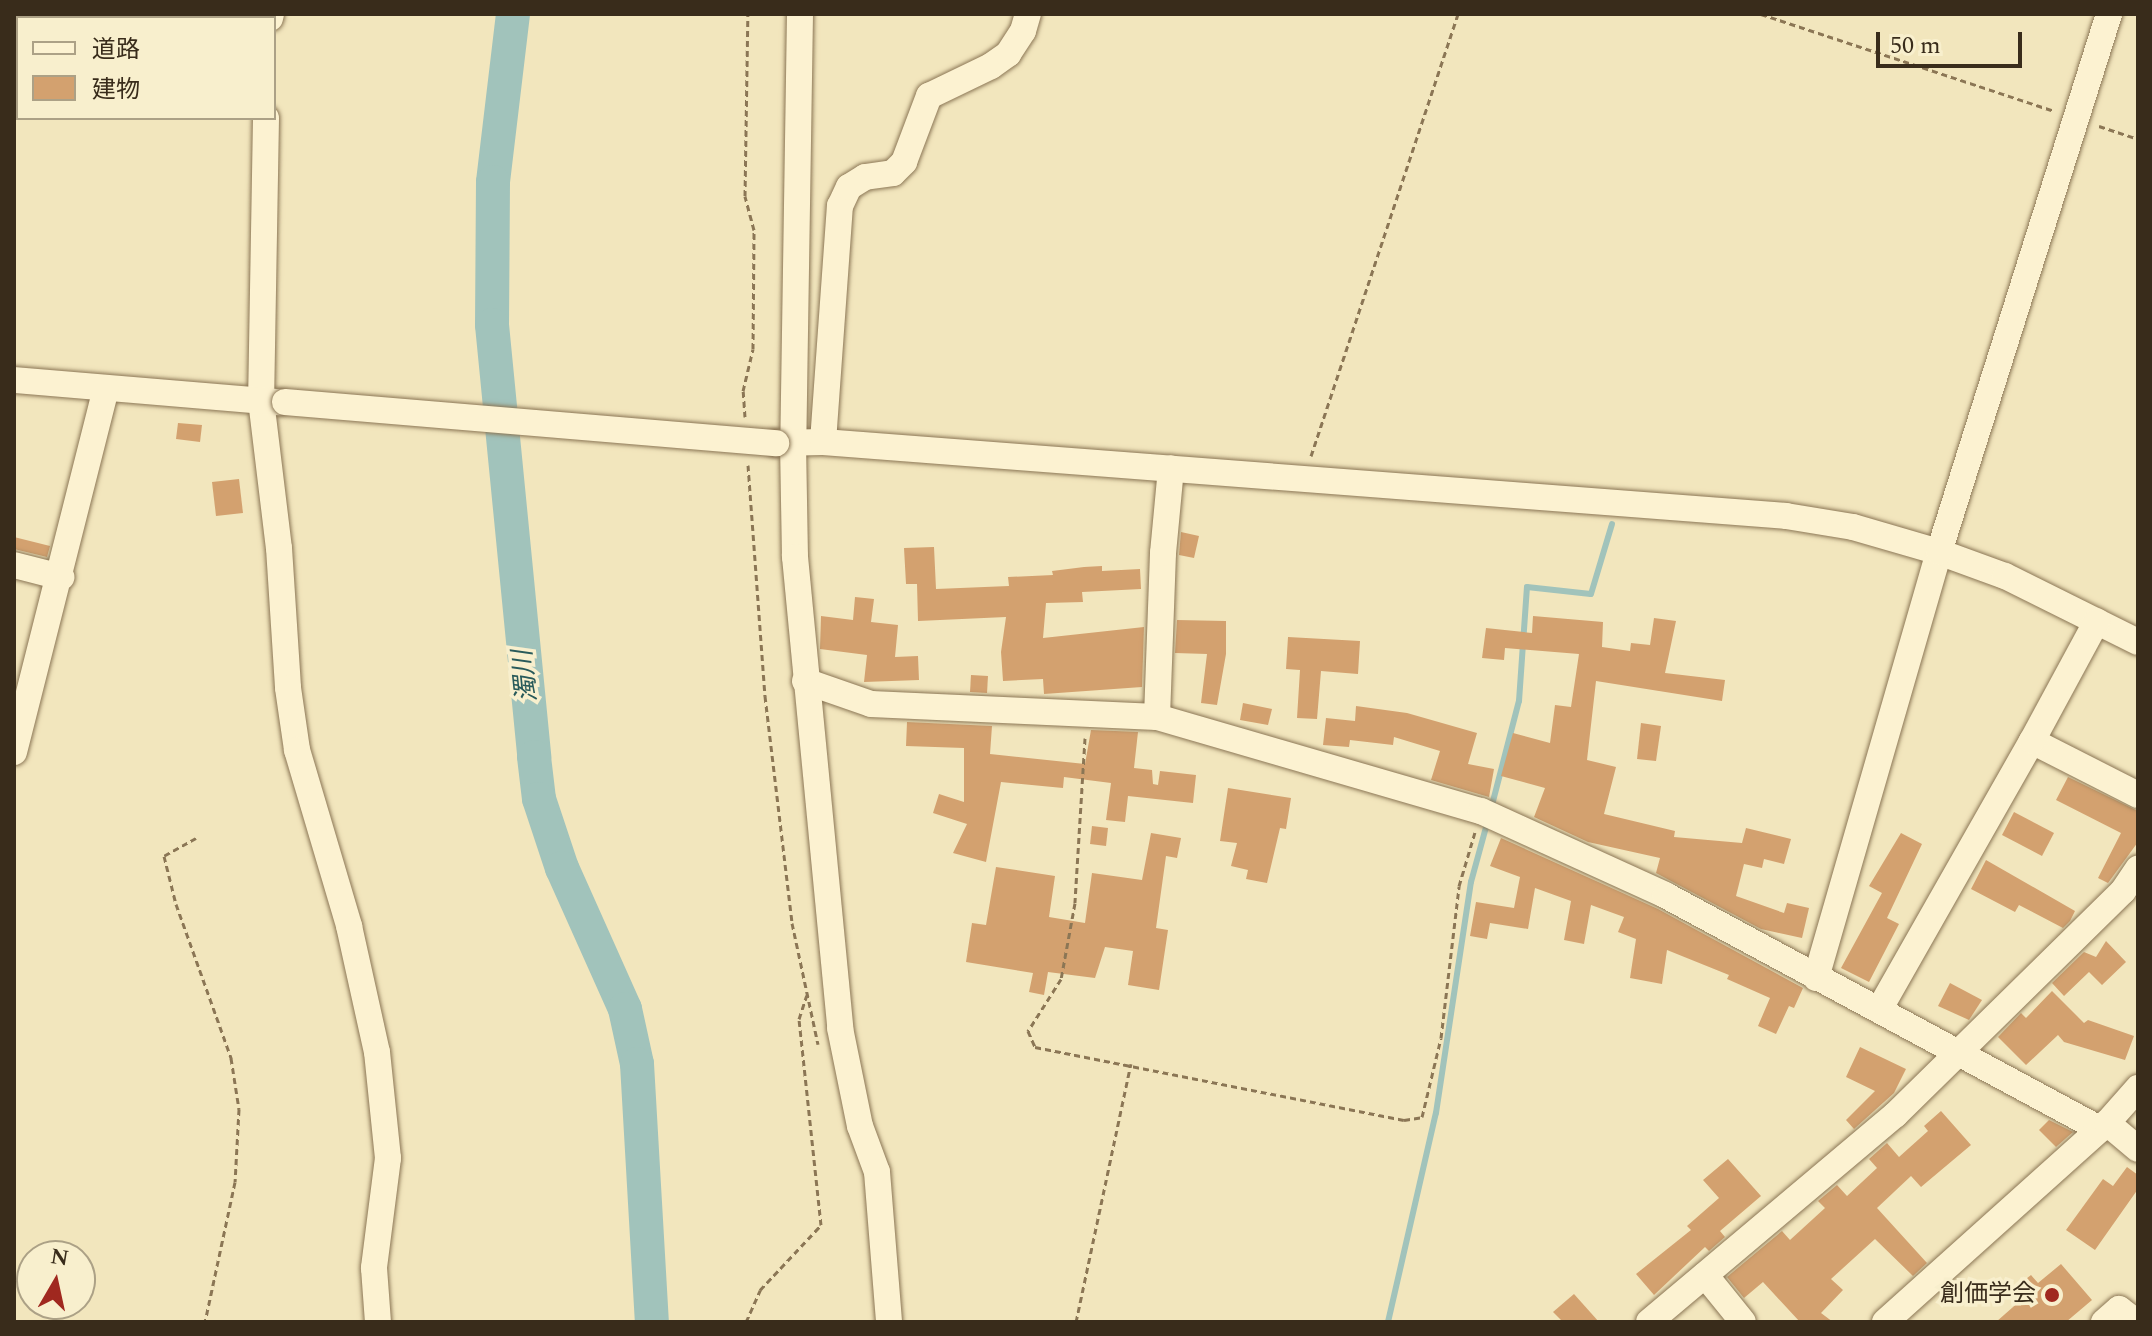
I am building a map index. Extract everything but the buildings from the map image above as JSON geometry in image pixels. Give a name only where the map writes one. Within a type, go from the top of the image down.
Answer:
[{"type":"street","points":[[800,14],[785,443],[840,1028],[860,1126],[877,1172],[889,1322]]},
{"type":"street","points":[[823,442],[840,206],[849,187],[865,177],[893,173],[904,162],[929,96],[991,66],[1008,54],[1023,31],[1028,14]]},
{"type":"street","points":[[1816,978],[1939,552],[2109,14]]},
{"type":"street","points":[[266,120],[273,401],[288,688],[297,750],[349,926],[377,1052],[388,1158],[374,1268],[378,1322]]},
{"type":"street","points":[[14,380],[785,443],[823,442],[1786,516],[1853,527],[1939,552],[2005,576],[2138,642]]},
{"type":"street","points":[[14,752],[61,577],[106,388]]},
{"type":"street","points":[[1157,717],[1163,553],[1171,468]]},
{"type":"street","points":[[14,565],[61,577]]},
{"type":"street","points":[[1879,1010],[2097,621]]},
{"type":"street","points":[[805,681],[871,704],[1157,717],[1481,811],[1665,895],[1959,1054],[2103,1126],[2138,1149]]},
{"type":"street","points":[[2032,741],[2138,795]]},
{"type":"street","points":[[1649,1322],[1895,1115],[2123,891],[2138,869]]},
{"type":"street","points":[[1885,1322],[2103,1126],[2138,1088]]},
{"type":"street","points":[[1705,1275],[1743,1322]]},
{"type":"street","points":[[2104,1322],[2119,1309],[2136,1322]]},
{"type":"path","points":[[1303,478],[1458,14]]},
{"type":"path","points":[[1761,14],[2138,139]]},
{"type":"path","points":[[1088,714],[1080,775],[1075,903],[1061,979],[1028,1031],[1035,1047],[1404,1120],[1422,1117],[1441,1038],[1459,886],[1481,811]]},
{"type":"path","points":[[196,838],[164,856],[176,904],[231,1058],[239,1109],[235,1182],[205,1322]]},
{"type":"path","points":[[746,1322],[760,1290],[821,1225],[799,1019],[807,995]]},
{"type":"path","points":[[1076,1322],[1131,1064]]},
{"type":"waterway","name":"濁川","points":[[513,14],[493,182],[492,325],[534,757],[539,799],[562,868],[625,1009],[637,1064],[652,1322]]},
{"type":"waterway","points":[[1491,809],[1519,701],[1527,587],[1591,594],[1612,524]]},
{"type":"waterway","points":[[1388,1322],[1436,1113],[1471,882],[1488,820]]},
{"type":"place","name":"創価学会","points":[[2052,1295]]}]
